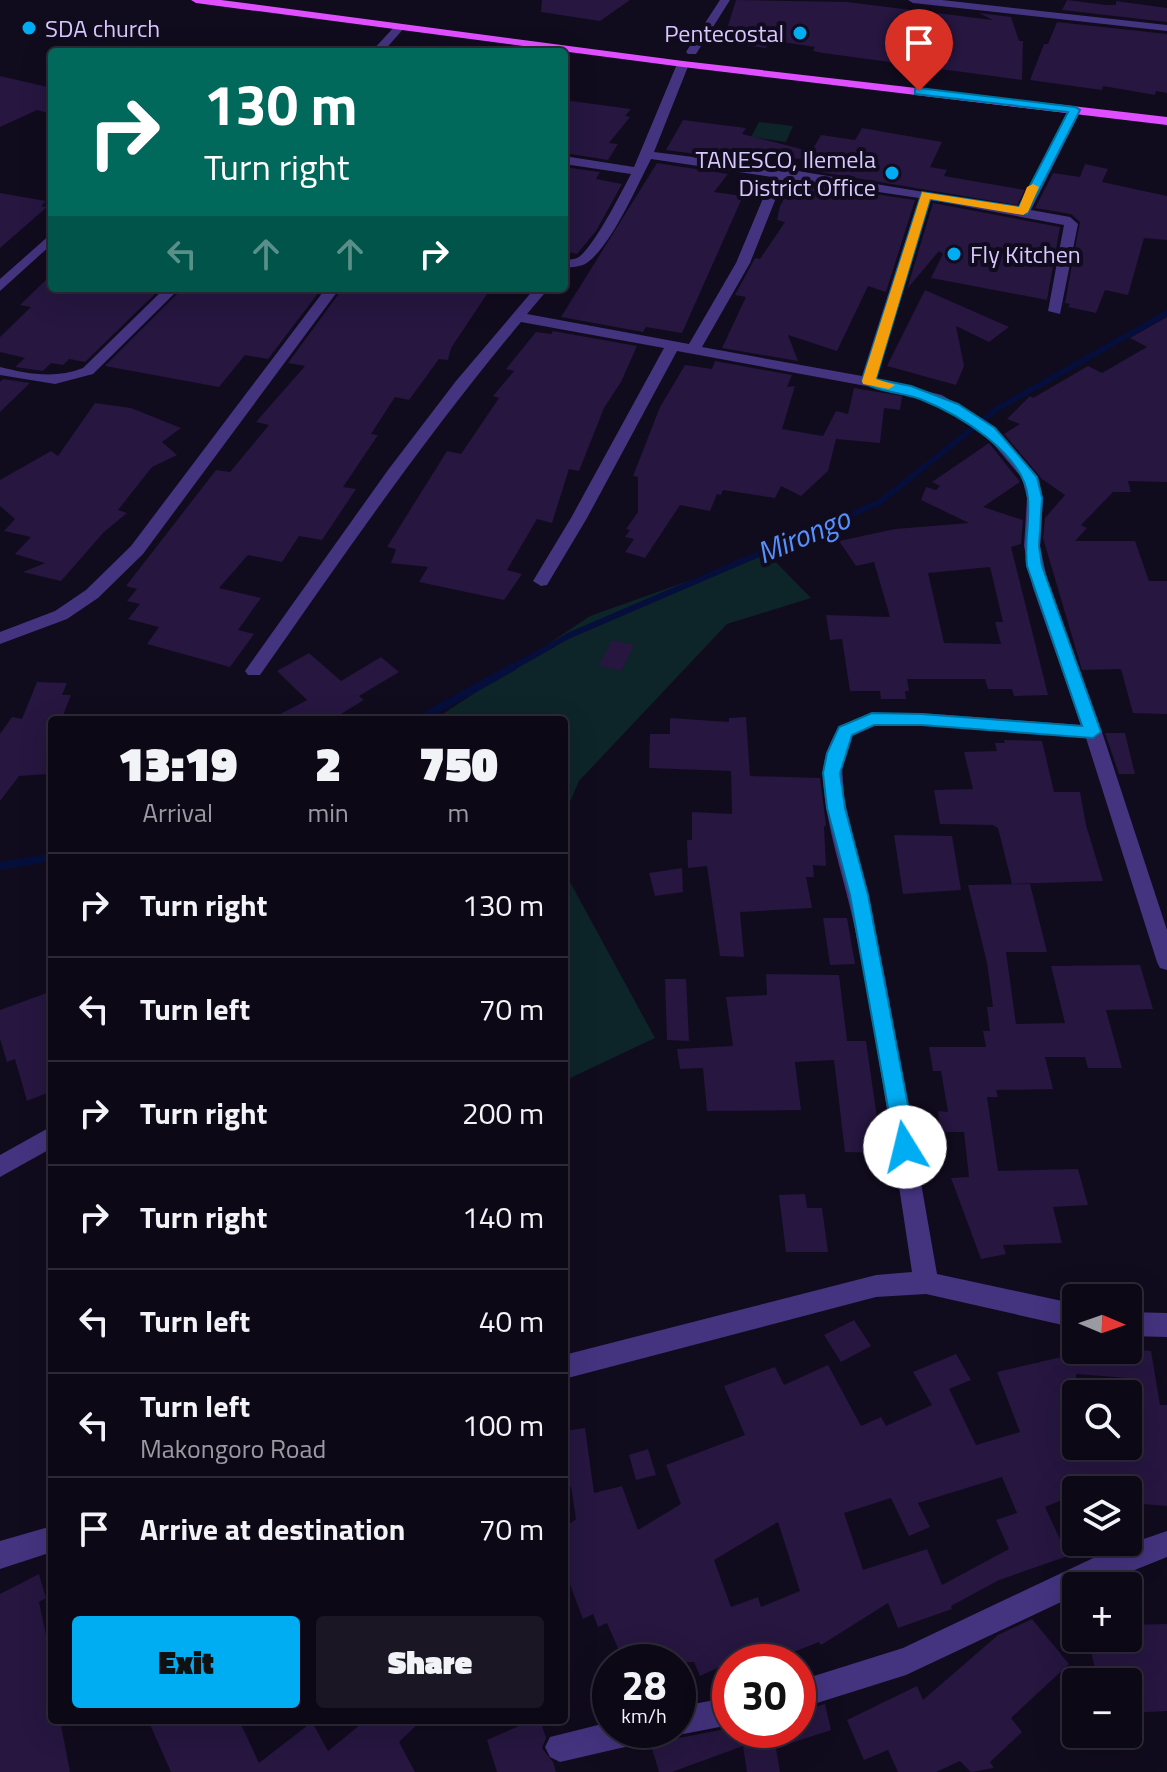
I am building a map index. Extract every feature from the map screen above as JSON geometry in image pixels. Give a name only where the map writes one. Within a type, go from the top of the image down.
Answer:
[{"type":"main road","points":[[196,0],[561,48]]},
{"type":"main road","points":[[288,0],[1167,108]]},
{"type":"main road","points":[[568,49],[1167,121]]},
{"type":"street","points":[[692,52],[725,0]]},
{"type":"street","points":[[915,0],[1167,28]]},
{"type":"street","points":[[1033,12],[1042,0]]},
{"type":"street","points":[[381,48],[400,27]]},
{"type":"street","points":[[568,264],[581,262],[588,255],[639,172],[683,64]]},
{"type":"street","points":[[1023,212],[1075,110]]},
{"type":"street","points":[[647,155],[926,195],[1070,223],[1055,311]]},
{"type":"street","points":[[568,161],[639,172]]},
{"type":"street","points":[[694,348],[749,256],[780,172]]},
{"type":"street","points":[[868,381],[926,195]]},
{"type":"street","points":[[0,287],[48,241]]},
{"type":"street","points":[[0,371],[54,380],[80,375],[88,371],[169,292]]},
{"type":"street","points":[[0,638],[61,615],[92,594],[137,550],[330,292]]},
{"type":"street","points":[[254,671],[394,473],[461,384],[539,292]]},
{"type":"street","points":[[518,317],[868,381],[937,398],[990,431],[1030,477],[1035,498],[1034,566],[1093,732],[1167,962]]},
{"type":"street","points":[[541,581],[579,518],[673,344]]},
{"type":"street","points":[[926,1283],[878,994],[859,895],[836,808],[831,773],[835,753],[845,731],[872,719],[921,719],[1093,732]]},
{"type":"street","points":[[0,1167],[48,1138]]},
{"type":"street","points":[[568,1366],[876,1286],[926,1283],[1062,1313]]},
{"type":"street","points":[[1142,1324],[1167,1325]]},
{"type":"street","points":[[0,1555],[48,1540]]},
{"type":"street","points":[[816,1689],[906,1661],[1116,1562],[1167,1544]]},
{"type":"street","points":[[560,1747],[592,1740]]},
{"type":"green space","points":[[759,122],[793,126],[786,142],[751,137]]},
{"type":"green space","points":[[767,553],[811,598],[727,624],[579,781],[568,807],[568,716],[440,716],[590,616]]},
{"type":"green space","points":[[568,878],[655,1038],[568,1079]]},
{"type":"building","points":[[542,0],[630,0],[600,21],[541,12]]},
{"type":"building","points":[[736,0],[847,2],[993,20],[979,13],[1011,17],[1019,41],[1023,41],[1022,80],[823,53],[813,51],[815,47],[770,40],[766,48],[723,42]]},
{"type":"building","points":[[1067,0],[1106,5],[1116,5],[1116,1],[1167,8],[1167,22],[1062,10]]},
{"type":"building","points":[[1057,22],[1167,34],[1167,93],[1156,91],[1155,95],[1103,86],[1102,90],[1030,80],[1044,44],[1048,44]]},
{"type":"building","points":[[0,76],[48,87],[48,113],[37,110],[0,127]]},
{"type":"building","points":[[568,101],[631,109],[625,116],[630,117],[609,143],[618,144],[608,160],[568,154]]},
{"type":"building","points":[[683,120],[746,128],[742,134],[809,151],[808,157],[821,135],[855,140],[862,128],[942,142],[930,167],[947,170],[944,176],[1025,190],[1017,205],[802,169],[807,159],[742,156],[739,160],[666,150]]},
{"type":"building","points":[[657,163],[728,174],[714,192],[743,196],[682,333],[646,327],[643,332],[561,317]]},
{"type":"building","points":[[1085,164],[1108,169],[1102,182],[1167,196],[1167,240],[1144,238],[1128,295],[1105,290],[1096,313],[1068,307],[1070,304],[1065,303],[1080,222],[1071,214],[1035,208],[1053,173],[1080,177]]},
{"type":"building","points":[[568,168],[600,172],[596,179],[622,184],[596,231],[577,254],[568,252]]},
{"type":"building","points":[[794,182],[915,200],[886,292],[868,286],[837,351],[788,335],[798,361],[722,348],[746,297],[735,295],[755,258],[760,259],[785,222],[777,220],[780,206]]},
{"type":"building","points":[[0,193],[46,201],[41,206],[47,207],[0,248]]},
{"type":"building","points":[[933,203],[1060,227],[1047,300],[931,278],[943,254],[939,251],[907,289]]},
{"type":"building","points":[[48,278],[48,292],[157,292],[85,362],[69,359],[63,365],[51,363],[43,371],[15,367],[25,358],[0,352],[0,337],[31,307],[20,305]]},
{"type":"building","points":[[925,290],[1009,327],[989,342],[956,326],[964,366],[956,385],[887,366]]},
{"type":"building","points":[[179,292],[319,292],[268,359],[245,355],[219,387],[105,366]]},
{"type":"building","points":[[340,292],[488,292],[451,348],[448,360],[439,359],[409,400],[395,397],[371,434],[378,435],[343,487],[356,489],[322,540],[299,536],[282,562],[248,555],[219,588],[261,598],[238,630],[254,634],[230,667],[147,644],[159,627],[128,619],[140,604],[127,601],[137,589],[126,586],[216,470],[230,472],[269,425],[256,422],[305,366],[288,363]]},
{"type":"building","points":[[1167,317],[1167,482],[1128,481],[1131,492],[1113,492],[1081,525],[1087,528],[1075,541],[1135,541],[1149,581],[1167,581],[1167,714],[1133,713],[1121,669],[1082,670],[1043,538],[1045,518],[1065,495],[1042,479],[1004,434],[1020,424],[1007,419],[1030,396],[1033,398],[1088,366],[1102,373],[1147,347],[1130,338]]},
{"type":"building","points":[[553,331],[637,346],[621,382],[604,408],[579,471],[569,469],[552,523],[537,519],[507,570],[522,574],[504,600],[419,582],[428,567],[391,563],[396,549],[387,547],[447,451],[461,454],[499,398],[493,396],[514,371],[506,369],[536,332],[551,334]]},
{"type":"building","points":[[715,361],[792,375],[787,387],[795,386],[782,429],[823,436],[836,411],[848,414],[854,388],[902,396],[900,410],[884,408],[880,443],[836,439],[828,471],[801,496],[781,486],[775,498],[723,490],[721,495],[717,494],[710,511],[680,505],[645,558],[625,552],[634,539],[625,537],[630,530],[626,529],[638,512],[638,477],[633,476],[660,407],[685,365],[712,369]]},
{"type":"building","points":[[3,379],[30,383],[0,412],[0,382]]},
{"type":"building","points":[[95,403],[131,408],[181,428],[162,442],[177,455],[152,467],[118,510],[127,513],[104,532],[61,581],[23,572],[45,563],[15,554],[31,537],[4,531],[15,519],[0,506],[0,480],[51,451],[58,456]]},
{"type":"building","points":[[989,443],[1020,482],[983,507],[1023,520],[1021,544],[1011,547],[1048,695],[1014,696],[1012,689],[988,689],[985,679],[907,679],[909,691],[905,691],[906,699],[881,699],[880,691],[850,691],[842,639],[830,640],[826,615],[890,617],[874,562],[856,566],[839,541],[895,529],[969,523],[921,500],[926,487],[936,490],[940,486],[932,482]],"holes":[[[990,567],[1003,622],[995,622],[1001,644],[944,643],[928,573]]]},
{"type":"building","points":[[612,640],[634,645],[621,671],[599,666]]},
{"type":"building","points":[[309,653],[341,681],[381,657],[399,672],[359,696],[364,700],[338,716],[277,716],[307,700],[277,671]]},
{"type":"building","points":[[37,682],[67,683],[62,695],[71,695],[63,716],[48,716],[48,774],[19,776],[0,801],[0,734],[12,717],[22,719]]},
{"type":"building","points":[[746,717],[750,776],[820,778],[826,825],[826,866],[813,865],[814,877],[806,877],[812,908],[740,912],[744,957],[720,956],[707,866],[688,868],[687,840],[692,840],[692,812],[732,814],[731,771],[649,768],[650,734],[670,734],[670,718],[729,722],[729,718]]},
{"type":"building","points":[[1105,733],[1125,733],[1135,774],[1119,774]]},
{"type":"building","points":[[1004,740],[1042,741],[1054,792],[1080,792],[1086,825],[1103,881],[1012,884],[998,828],[993,825],[940,824],[934,790],[973,789],[964,752],[997,751],[995,743],[1005,743]]},
{"type":"building","points":[[894,835],[952,836],[961,890],[903,894]]},
{"type":"building","points":[[682,868],[683,892],[655,896],[649,873]]},
{"type":"building","points":[[1030,884],[1047,952],[1006,952],[1016,1024],[1065,1023],[1051,966],[1140,965],[1153,1009],[1106,1010],[1122,1068],[1088,1068],[1085,1057],[1045,1057],[1053,1089],[996,1090],[998,1097],[987,1097],[998,1171],[1078,1169],[1088,1205],[1053,1207],[1062,1243],[1003,1245],[1006,1254],[981,1259],[951,1178],[969,1177],[964,1132],[940,1132],[938,1111],[948,1112],[941,1071],[933,1071],[929,1047],[986,1047],[983,1031],[990,1031],[987,1007],[993,1007],[987,963],[968,885]]},
{"type":"building","points":[[823,918],[847,918],[855,964],[830,965]]},
{"type":"building","points":[[766,974],[839,975],[847,1041],[866,1041],[882,1153],[845,1152],[834,1060],[795,1062],[801,1110],[707,1111],[703,1068],[680,1069],[677,1049],[733,1046],[726,997],[767,995]]},
{"type":"building","points":[[665,979],[686,979],[689,1041],[667,1040]]},
{"type":"building","points":[[48,992],[48,1093],[27,1101],[15,1059],[7,1062],[0,1039],[0,1010]]},
{"type":"building","points":[[805,1194],[807,1208],[822,1208],[828,1252],[786,1252],[779,1195]]},
{"type":"building","points":[[854,1320],[871,1346],[841,1362],[824,1335]]},
{"type":"building","points":[[1142,1350],[1151,1351],[1160,1405],[1167,1405],[1167,1506],[1142,1504],[1142,1476],[1062,1476],[1062,1500],[1045,1507],[1062,1543],[1062,1556],[1068,1556],[999,1580],[951,1606],[952,1609],[898,1628],[888,1603],[821,1645],[819,1642],[712,1644],[712,1670],[700,1676],[696,1667],[696,1644],[616,1644],[607,1623],[598,1627],[593,1614],[583,1619],[568,1583],[568,1525],[576,1519],[571,1487],[568,1487],[568,1430],[585,1428],[594,1493],[622,1486],[638,1530],[681,1504],[666,1465],[745,1435],[724,1386],[775,1367],[784,1385],[828,1365],[861,1426],[881,1417],[886,1426],[932,1405],[913,1372],[956,1354],[971,1380],[949,1389],[976,1445],[1020,1432],[997,1372],[1062,1357],[1062,1364],[1142,1364]],"holes":[[[1002,1477],[1017,1513],[996,1520],[1009,1549],[942,1585],[927,1549],[863,1570],[844,1513],[891,1498],[909,1536],[930,1527],[918,1503]],[[778,1522],[800,1591],[761,1607],[758,1597],[731,1607],[714,1560]]]},
{"type":"building","points":[[648,1449],[656,1475],[636,1480],[629,1455]]},
{"type":"building","points":[[39,1574],[46,1598],[39,1602],[48,1644],[48,1724],[61,1724],[70,1772],[0,1772],[0,1594]]},
{"type":"building","points":[[1032,1619],[1069,1664],[1011,1718],[1022,1732],[990,1762],[994,1768],[971,1772],[960,1761],[936,1772],[898,1772],[888,1750],[864,1760],[847,1720],[917,1686],[923,1700],[998,1635]]},
{"type":"building","points":[[1167,1624],[1167,1711],[1142,1712],[1142,1668],[1095,1668],[1091,1652],[1142,1652],[1142,1625]]},
{"type":"building","points":[[825,1704],[831,1730],[816,1735],[816,1707]]},
{"type":"building","points":[[150,1724],[241,1724],[259,1763],[309,1724],[313,1724],[328,1751],[361,1724],[418,1724],[399,1742],[415,1772],[171,1772]]},
{"type":"building","points":[[524,1724],[541,1724],[546,1738],[542,1748],[553,1762],[556,1772],[497,1772],[487,1740]]},
{"type":"building","points":[[712,1732],[712,1748],[738,1748],[672,1772],[659,1772],[652,1748],[696,1748],[696,1735]]},
{"type":"building","points":[[743,1748],[776,1748],[780,1772],[747,1772]]},
{"type":"waterway","name":"Mirongo","points":[[510,669],[568,636],[880,502],[997,409],[1167,313]]},
{"type":"waterway","name":"Mirongo","points":[[425,716],[513,667]]},
{"type":"waterway","name":"Mirongo","points":[[0,866],[48,858]]},
{"type":"slow traffic","points":[[889,385],[868,381],[926,195],[1023,212],[1033,187]]},
{"type":"place","name":"SDA church","points":[[29,28]]},
{"type":"place","name":"Pentecostal","points":[[800,33]]},
{"type":"place","name":"TANESCO, Ilemela District Office","points":[[892,173]]},
{"type":"place","name":"Fly Kitchen","points":[[954,254]]},
{"type":"route","points":[[905,1147],[859,895],[836,808],[831,773],[835,753],[845,731],[857,723],[872,719],[921,719],[1093,732],[1034,566],[1032,546],[1036,519],[1030,477],[990,431],[954,407],[937,398],[868,381],[926,195],[1023,212],[1033,186],[1075,110],[919,91]]}]
